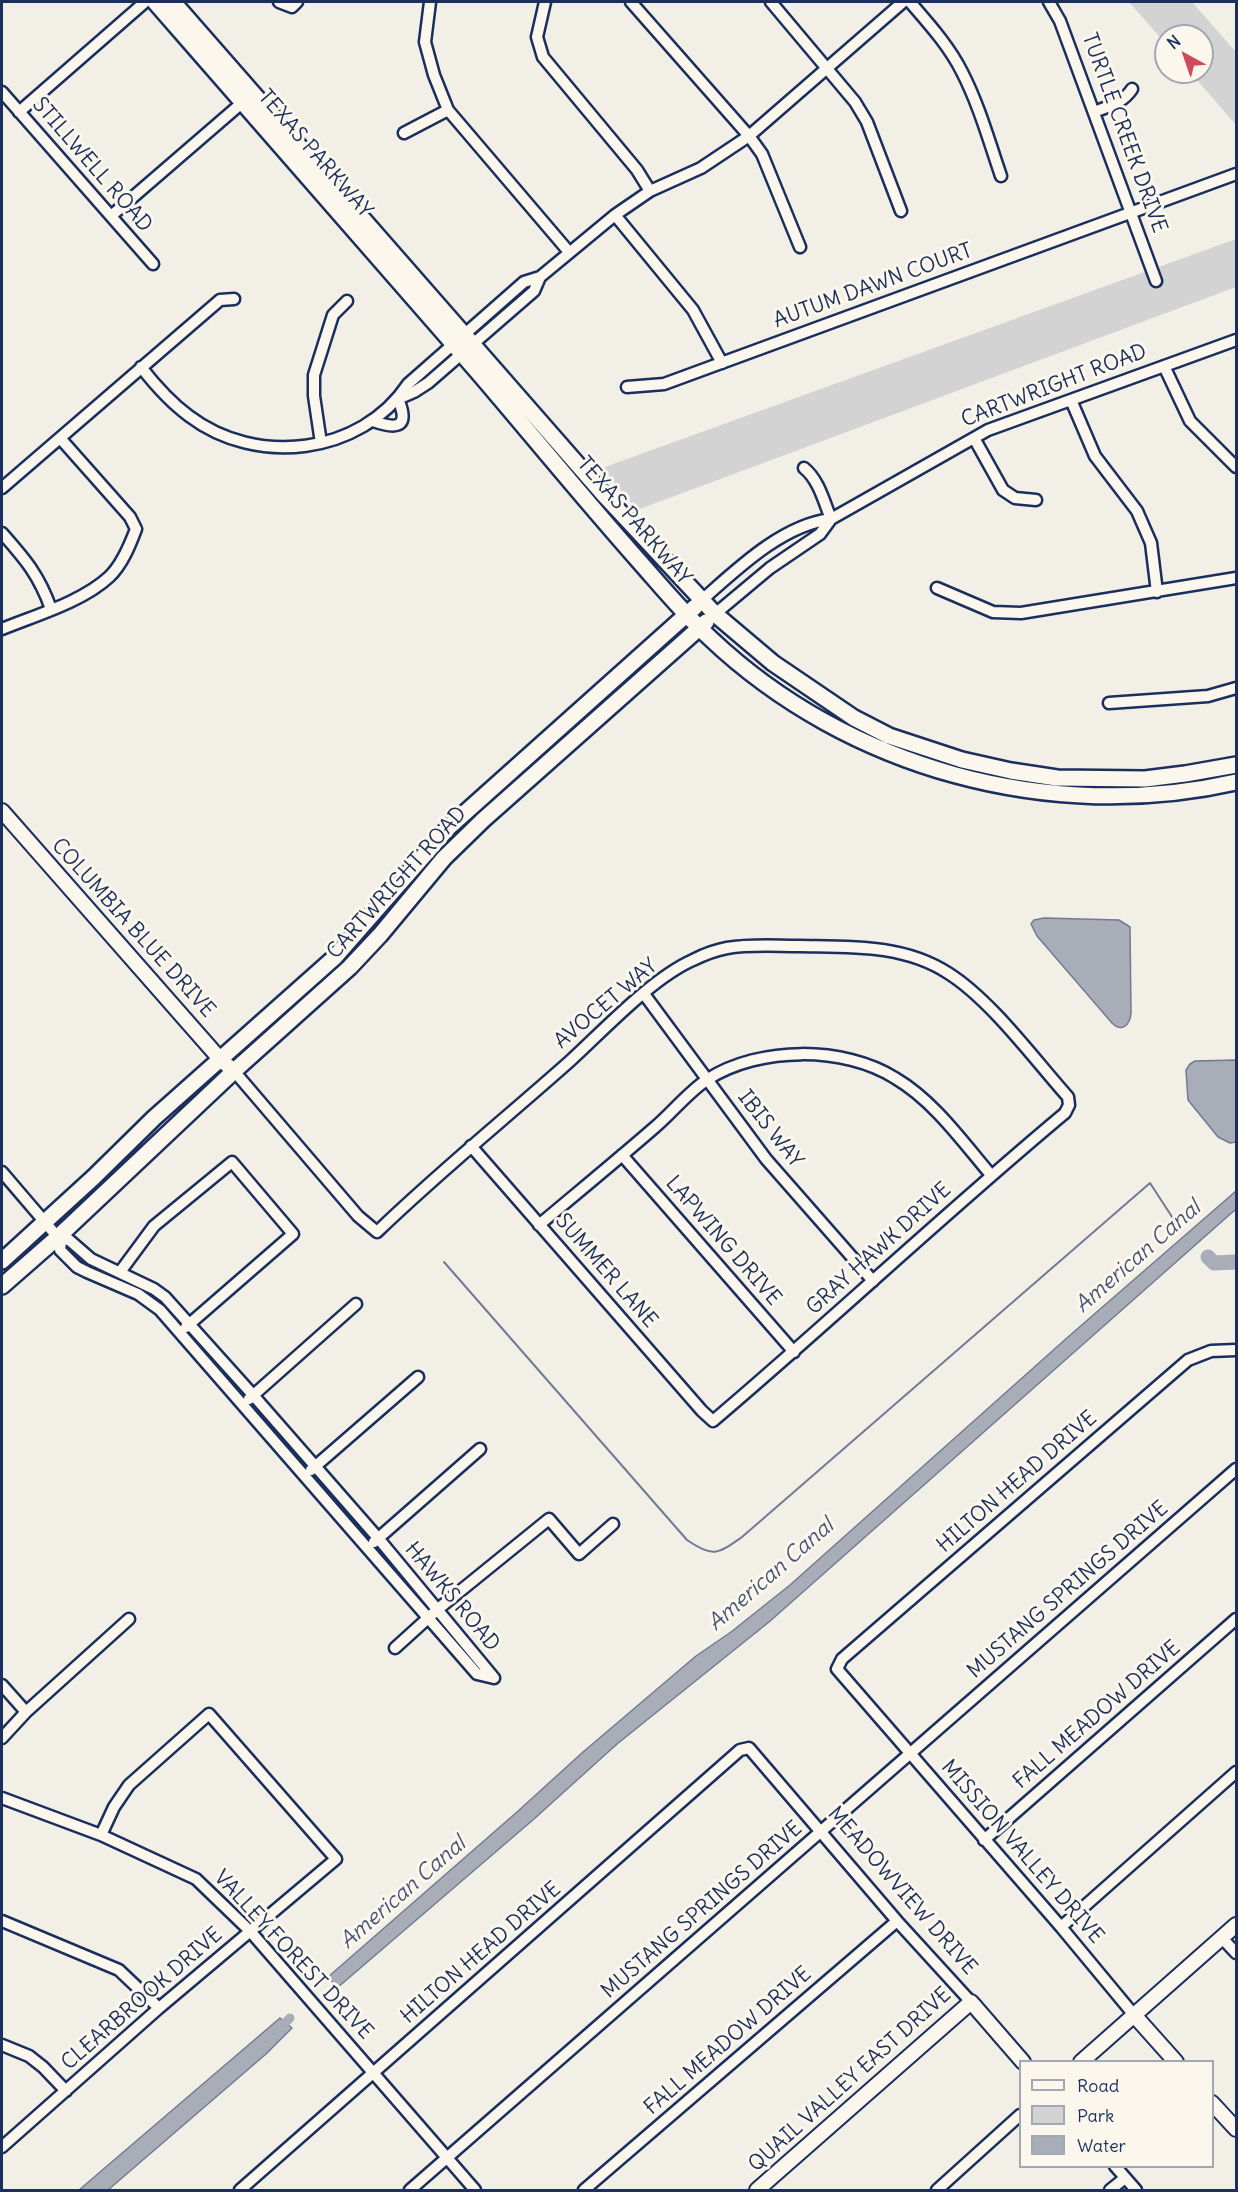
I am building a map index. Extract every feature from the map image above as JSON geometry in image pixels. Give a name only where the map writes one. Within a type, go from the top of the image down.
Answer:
[{"type":"main road","name":"TEXAS PARKWAY","points":[[155,2],[462,344],[715,614],[773,663],[854,718],[890,736],[953,758],[1011,771],[1057,778],[1114,779],[1185,774],[1236,765]]},
{"type":"main road","name":"TEXAS PARKWAY","points":[[173,2],[462,344],[607,525],[700,628],[750,672],[797,706],[851,737],[939,771],[1019,790],[1098,795],[1172,792],[1236,782]]},
{"type":"main road","name":"CARTWRIGHT ROAD","points":[[2,1261],[154,1118],[334,958],[426,852],[470,807],[702,600]]},
{"type":"main road","name":"CARTWRIGHT ROAD","points":[[2,1286],[59,1239],[234,1071],[324,992],[380,934],[439,864],[483,820],[715,614]]},
{"type":"main road","points":[[553,734],[566,747]]},
{"type":"main road","points":[[470,807],[483,820]]},
{"type":"main road","points":[[366,923],[380,934]]},
{"type":"street","points":[[19,112],[145,2]]},
{"type":"street","points":[[279,2],[295,4]]},
{"type":"street","points":[[430,2],[425,42],[434,75],[448,110],[569,252]]},
{"type":"street","points":[[545,2],[537,37],[543,57],[637,170],[650,190]]},
{"type":"street","points":[[631,2],[749,136],[762,154],[800,248]]},
{"type":"street","points":[[771,2],[855,102],[867,122],[901,211]]},
{"type":"street","points":[[141,367],[167,397],[189,417],[234,440],[264,447],[285,447],[321,443],[346,435],[373,422],[398,399],[422,388],[524,282],[540,277],[615,215],[650,190],[701,168],[749,136],[903,2]]},
{"type":"street","points":[[910,2],[941,38],[962,71],[976,103],[1001,176]]},
{"type":"street","name":"TURTLE CREEK DRIVE","points":[[1049,2],[1060,21],[1156,281]]},
{"type":"street","points":[[1094,112],[1119,102],[1132,88]]},
{"type":"street","name":"STILLWELL ROAD","points":[[2,92],[153,264]]},
{"type":"street","points":[[111,216],[243,102]]},
{"type":"street","points":[[404,133],[448,110]]},
{"type":"street","name":"AUTUM DAWN COURT","points":[[627,387],[664,384],[1236,174]]},
{"type":"street","points":[[615,215],[693,310],[722,363]]},
{"type":"street","points":[[2,488],[220,300],[234,299]]},
{"type":"street","points":[[321,443],[314,396],[315,375],[333,315],[347,301]]},
{"type":"street","name":"CARTWRIGHT ROAD","points":[[702,600],[765,547],[815,521],[831,519],[988,430],[1236,340]]},
{"type":"street","points":[[1164,366],[1190,421],[1236,467]]},
{"type":"street","points":[[373,422],[388,427],[399,424],[404,412],[398,399]]},
{"type":"street","points":[[1071,400],[1095,456],[1137,511],[1147,532],[1151,543],[1157,592]]},
{"type":"street","points":[[2,629],[73,601],[110,576],[120,563],[136,529],[130,517],[60,438]]},
{"type":"street","points":[[974,438],[1003,490],[1015,498],[1036,500]]},
{"type":"street","points":[[804,468],[816,483],[831,519]]},
{"type":"street","name":"CARTWRIGHT ROAD","points":[[715,614],[770,568],[820,534],[831,519]]},
{"type":"street","points":[[2,533],[43,586],[51,609]]},
{"type":"street","points":[[937,588],[993,612],[1021,613],[1236,578]]},
{"type":"street","points":[[1109,702],[1208,696],[1236,688]]},
{"type":"street","name":"COLUMBIA BLUE DRIVE","points":[[2,811],[220,1059],[234,1071]]},
{"type":"street","name":"AVOCET WAY","points":[[234,1071],[358,1216],[377,1232],[471,1146],[655,985],[691,961],[725,948],[764,945],[871,947],[891,950],[921,960],[948,973],[973,992],[1068,1097],[1069,1105]]},
{"type":"street","name":"IBIS WAY","points":[[644,994],[766,1159],[873,1281]]},
{"type":"street","points":[[539,1225],[707,1080],[746,1063],[801,1054],[823,1054],[869,1065],[895,1077],[916,1093],[991,1174]]},
{"type":"street","name":"GRAY HAWK DRIVE","points":[[713,1421],[794,1352],[991,1174],[1065,1113],[1069,1105]]},
{"type":"street","name":"SUMMER LANE","points":[[471,1146],[713,1421]]},
{"type":"street","name":"LAPWING DRIVE","points":[[622,1155],[794,1352]]},
{"type":"street","points":[[120,1272],[154,1226],[232,1162],[293,1234],[179,1332]]},
{"type":"street","name":"HAWKS ROAD","points":[[2,1172],[46,1222],[59,1239],[60,1250],[77,1267],[150,1301],[477,1674],[494,1678],[316,1466],[165,1297],[154,1289],[91,1259],[68,1239],[59,1239]]},
{"type":"street","points":[[242,1405],[356,1304]]},
{"type":"street","name":"HILTON HEAD DRIVE","points":[[837,1670],[842,1659],[1188,1360],[1211,1351],[1236,1350]]},
{"type":"street","points":[[304,1476],[418,1377]]},
{"type":"street","points":[[367,1548],[480,1449]]},
{"type":"street","name":"MUSTANG SPRINGS DRIVE","points":[[410,2190],[1236,1469]]},
{"type":"street","points":[[394,1648],[438,1609],[549,1519],[579,1554],[613,1524]]},
{"type":"street","points":[[2,1738],[26,1712],[129,1619]]},
{"type":"street","name":"FALL MEADOW DRIVE","points":[[984,1840],[1236,1620]]},
{"type":"street","name":"MISSION VALLEY DRIVE","points":[[837,1670],[1175,2060]]},
{"type":"street","points":[[2,1684],[26,1712]]},
{"type":"street","name":"CLEARBROOK DRIVE","points":[[2,2147],[159,2008],[336,1859],[209,1713],[129,1785],[114,1807],[101,1835]]},
{"type":"street","name":"HILTON HEAD DRIVE","points":[[240,2190],[740,1750],[749,1748]]},
{"type":"street","name":"MEADOWVIEW DRIVE","points":[[749,1748],[897,1921],[1022,2060]]},
{"type":"street","points":[[1060,1927],[1236,1772]]},
{"type":"street","name":"VALLEY FOREST DRIVE","points":[[2,1798],[101,1835],[196,1879],[250,1931],[476,2190]]},
{"type":"street","points":[[2,1921],[119,1970],[159,2008]]},
{"type":"street","name":"FALL MEADOW DRIVE","points":[[584,2190],[897,1921]]},
{"type":"street","points":[[1082,2060],[1236,1925]]},
{"type":"street","points":[[1222,1938],[1236,1953]]},
{"type":"street","name":"QUAIL VALLEY EAST DRIVE","points":[[757,2190],[970,2001]]},
{"type":"street","points":[[2,2045],[29,2056],[66,2091]]},
{"type":"street","points":[[1214,2105],[1236,2129]]},
{"type":"street","points":[[937,2190],[1019,2116]]},
{"type":"street","points":[[1117,2168],[1136,2190]]},
{"type":"street","points":[[1110,2190],[1125,2178]]},
{"type":"green space","points":[[1129,2],[1192,2],[1211,24],[1154,24],[1154,30]]},
{"type":"green space","points":[[1214,27],[1236,52],[1236,125],[1200,84],[1214,84]]},
{"type":"green space","points":[[1236,239],[1236,287],[637,510],[602,468]]},
{"type":"water","points":[[1044,918],[1119,920],[1130,927],[1131,1013],[1125,1026],[1119,1027],[1112,1023],[1037,936],[1031,924],[1034,920]]},
{"type":"water","points":[[1236,1060],[1236,1142],[1230,1143],[1218,1137],[1188,1100],[1186,1070],[1195,1061]]},
{"type":"water","name":"American Canal","points":[[1236,1191],[1236,1209],[769,1622],[617,1744],[534,1819],[337,1988],[328,1977],[583,1752],[696,1656],[731,1632],[790,1585],[1068,1337]]},
{"type":"water","points":[[280,2018],[292,2028],[266,2054],[108,2190],[79,2190]]},
{"type":"waterway","points":[[444,1262],[687,1540],[703,1550],[715,1552],[742,1537],[1150,1183],[1176,1223]]},
{"type":"waterway","points":[[1208,1257],[1214,1263],[1236,1262]]},
{"type":"waterway","name":"American Canal","points":[[278,2030],[290,2018]]}]
